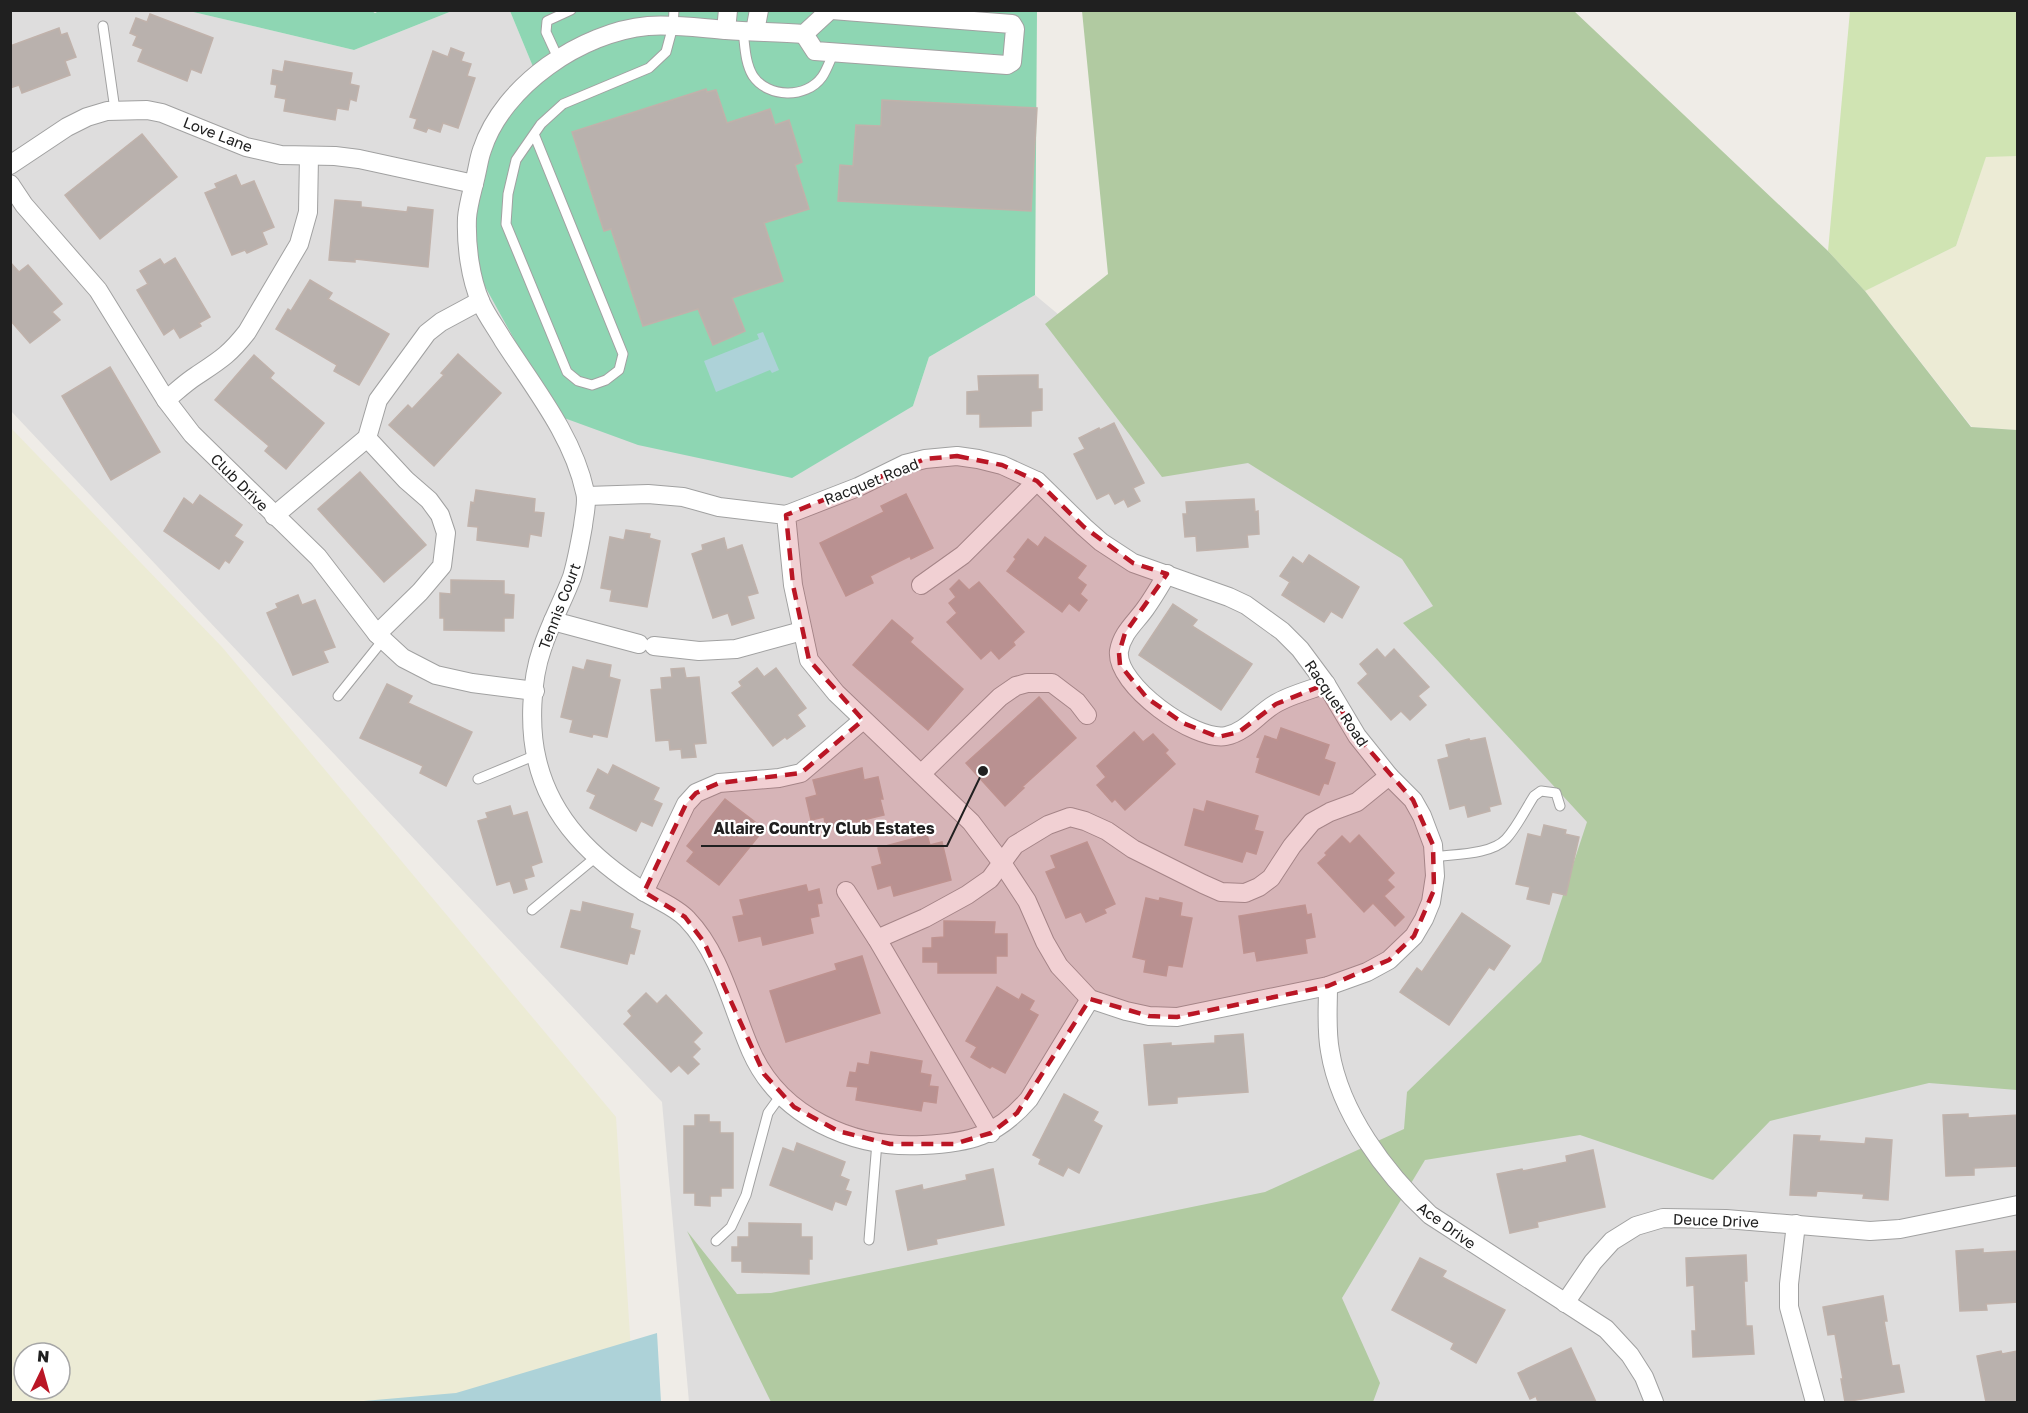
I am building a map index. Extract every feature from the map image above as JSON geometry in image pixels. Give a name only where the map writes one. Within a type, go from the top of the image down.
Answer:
[{"type":"street","points":[[728,10],[742,31],[759,10]]},
{"type":"street","points":[[831,10],[1012,24],[1015,29],[1011,62],[1007,65],[815,51],[804,33],[831,10]]},
{"type":"street","name":"Tennis Court","points":[[804,33],[742,31],[673,18],[610,34],[558,58],[524,86],[499,117],[482,150],[467,214],[471,265],[480,301],[567,440],[587,496],[579,548],[571,578],[538,660],[531,723],[542,777],[555,806],[570,830],[596,857],[644,892],[685,917],[704,942],[715,961],[753,1055],[764,1074],[781,1095],[815,1121],[838,1131],[877,1142],[909,1146],[954,1144],[991,1133],[1017,1113],[1029,1099],[1090,999]]},
{"type":"street","name":"Love Lane","points":[[10,165],[67,127],[87,117],[115,110],[147,110],[162,113],[246,147],[281,155],[359,159],[474,184]]},
{"type":"street","points":[[166,400],[196,376],[222,360],[237,345],[299,244],[308,212],[309,156]]},
{"type":"street","name":"Club Drive","points":[[10,184],[24,205],[99,290],[166,400],[192,434],[318,557],[380,637],[403,658],[436,675],[472,683],[535,691]]},
{"type":"street","points":[[274,516],[367,438],[378,400],[427,333],[441,322],[480,301]]},
{"type":"street","points":[[367,438],[406,480],[429,500],[440,515],[446,533],[442,566],[380,637]]},
{"type":"street","name":"Racquet Road","points":[[587,496],[648,494],[683,497],[736,509],[786,514],[858,487],[905,464],[925,459],[957,456],[1002,465],[1036,481],[1101,542],[1133,562],[1229,597],[1264,617],[1300,649],[1326,684],[1357,736],[1389,776],[1413,800],[1431,837],[1434,857],[1434,890],[1424,920],[1414,936],[1389,960],[1367,972],[1328,986],[1176,1017],[1149,1016],[1090,999],[1059,966],[1045,942],[1027,901],[1002,862],[971,822],[863,720],[836,693],[809,660],[793,585],[786,514]]},
{"type":"street","points":[[921,585],[963,555],[1036,481]]},
{"type":"street","points":[[1167,574],[1145,610],[1125,633],[1119,653],[1120,665],[1132,683],[1167,713],[1200,731],[1218,737],[1227,736],[1239,732],[1275,704],[1326,684]]},
{"type":"street","points":[[553,621],[646,645],[699,651],[736,649],[802,631]]},
{"type":"street","points":[[921,774],[1000,697],[1016,686],[1028,682],[1052,683],[1077,702],[1087,715]]},
{"type":"street","points":[[644,892],[686,804],[696,793],[719,783],[778,778],[801,773],[863,720]]},
{"type":"street","points":[[877,939],[925,918],[967,895],[990,879],[1015,845],[1048,825],[1070,817],[1107,831],[1133,849],[1221,892],[1245,893],[1271,878],[1292,846],[1312,822],[1330,812],[1357,802],[1389,776]]},
{"type":"street","points":[[846,891],[877,939],[991,1133]]},
{"type":"street","name":"Ace Drive","points":[[1328,986],[1328,1034],[1334,1069],[1354,1120],[1365,1139],[1407,1193],[1430,1215],[1599,1325],[1620,1343],[1644,1377],[1654,1402]]},
{"type":"street","name":"Deuce Drive","points":[[1565,1303],[1602,1251],[1623,1233],[1649,1221],[1678,1217],[1870,1231],[1900,1229],[2018,1205]]},
{"type":"street","points":[[1796,1224],[1789,1284],[1789,1307],[1815,1402]]},
{"type":"lane","points":[[558,58],[546,32],[547,21],[571,10]]},
{"type":"lane","points":[[534,134],[623,354],[619,369],[606,380],[592,385],[578,381],[567,372],[506,224],[508,194],[516,160],[534,134],[541,124],[563,104],[650,68],[666,52],[673,18]]},
{"type":"lane","points":[[103,26],[115,110]]},
{"type":"lane","points":[[742,31],[746,59],[752,74],[760,84],[776,91],[793,94],[807,89],[822,78],[834,52]]},
{"type":"lane","points":[[338,696],[380,637]]},
{"type":"lane","points":[[478,779],[536,755]]},
{"type":"lane","points":[[1434,857],[1487,850],[1496,846],[1506,839],[1534,796],[1541,791],[1556,793],[1560,806]]},
{"type":"lane","points":[[532,910],[596,857]]},
{"type":"lane","points":[[716,1241],[732,1227],[746,1195],[768,1113],[781,1095]]},
{"type":"lane","points":[[869,1240],[877,1142]]},
{"type":"highlighted area","points":[[957,456],[1002,465],[1037,481],[1084,527],[1133,563],[1167,574],[1125,633],[1119,653],[1120,665],[1147,698],[1183,723],[1218,737],[1239,732],[1276,704],[1326,684],[1357,736],[1413,800],[1433,845],[1434,890],[1414,936],[1389,960],[1328,986],[1177,1017],[1149,1016],[1090,999],[1017,1113],[991,1133],[954,1144],[890,1144],[838,1131],[794,1107],[764,1074],[704,942],[685,917],[644,892],[686,804],[696,793],[719,783],[801,773],[863,720],[809,660],[793,585],[786,515],[925,459]]},
{"type":"shaded area","points":[[11,11],[189,11],[354,50],[452,11],[510,11],[536,74],[913,406],[929,357],[1035,295],[1194,427],[1535,518],[2017,1060],[2017,1402],[689,1402],[662,1102],[11,411]]},
{"type":"green space","points":[[370,10],[375,13],[381,10],[452,11],[354,50],[189,11]]},
{"type":"green space","points":[[510,11],[1037,11],[1035,295],[929,357],[913,406],[792,478],[638,445],[556,415],[471,261],[467,183],[536,74]]},
{"type":"green space","points":[[1082,11],[1574,11],[1828,251],[1865,291],[1971,427],[2017,430],[2017,1090],[1929,1083],[1770,1121],[1713,1180],[1580,1135],[1425,1160],[1342,1298],[1380,1383],[1373,1402],[771,1402],[687,1231],[737,1294],[771,1293],[1265,1192],[1404,1129],[1407,1092],[1541,962],[1587,822],[1403,623],[1433,606],[1402,559],[1248,463],[1162,477],[1045,324],[1108,274]]},
{"type":"green space","points":[[1850,11],[2017,11],[2017,156],[1986,157],[1956,246],[1865,291],[1828,251]]},
{"type":"green space","points":[[1986,156],[2017,156],[2017,430],[1972,427],[1865,291],[1956,246]]},
{"type":"green space","points":[[10,427],[222,647],[616,1117],[632,1367],[420,1402],[11,1402]]},
{"type":"water","points":[[763,332],[779,370],[772,373],[770,370],[716,392],[704,361],[759,339],[757,334]]},
{"type":"water","points":[[657,1333],[661,1402],[352,1402],[456,1393]]},
{"type":"building","points":[[150,14],[213,38],[201,73],[191,69],[187,81],[138,61],[143,49],[133,45],[137,36],[130,33],[136,18],[147,22]]},
{"type":"building","points":[[59,28],[61,35],[67,33],[76,57],[65,61],[70,75],[22,93],[19,85],[10,88],[10,46]]},
{"type":"building","points":[[451,48],[464,53],[461,61],[471,64],[467,76],[475,78],[458,128],[443,123],[440,132],[428,128],[426,132],[414,128],[417,119],[410,117],[433,51],[448,57]]},
{"type":"building","points":[[285,61],[352,73],[350,84],[359,86],[356,101],[350,99],[348,110],[337,108],[335,120],[284,111],[286,99],[275,97],[277,85],[271,84],[273,70],[283,72]]},
{"type":"building","points":[[706,89],[707,92],[716,90],[727,123],[770,109],[775,125],[789,120],[802,162],[795,165],[809,209],[764,223],[783,281],[732,298],[745,331],[713,345],[698,309],[643,326],[611,229],[604,231],[572,132]]},
{"type":"building","points":[[882,100],[1037,108],[1031,211],[838,201],[840,165],[853,166],[856,125],[881,126]]},
{"type":"building","points":[[142,134],[177,177],[100,239],[65,195]]},
{"type":"building","points":[[236,175],[241,186],[254,181],[274,227],[262,232],[267,244],[247,253],[245,250],[232,255],[205,193],[217,188],[215,184]]},
{"type":"building","points":[[335,200],[361,202],[361,207],[407,212],[408,207],[433,210],[428,267],[355,259],[355,262],[329,260]]},
{"type":"building","points":[[175,258],[210,317],[199,323],[201,326],[180,338],[174,328],[164,335],[137,290],[148,284],[140,271],[160,259],[164,265]]},
{"type":"building","points":[[10,262],[19,272],[28,265],[62,304],[52,312],[60,320],[30,343],[10,320]]},
{"type":"building","points":[[310,280],[332,293],[328,299],[389,334],[359,385],[334,371],[337,365],[276,329],[288,309],[291,311]]},
{"type":"building","points":[[458,354],[501,393],[434,466],[389,425],[408,405],[412,409],[444,375],[441,373]]},
{"type":"building","points":[[254,355],[274,373],[270,378],[324,423],[286,469],[265,451],[269,446],[215,400]]},
{"type":"building","points":[[110,367],[160,452],[111,480],[62,396]]},
{"type":"building","points":[[1038,375],[1038,389],[1042,389],[1042,410],[1031,411],[1031,426],[980,427],[980,414],[967,414],[967,392],[979,391],[978,376]]},
{"type":"building","points":[[1114,423],[1144,483],[1133,488],[1140,501],[1128,507],[1124,499],[1115,504],[1109,493],[1097,499],[1074,454],[1085,449],[1079,438]]},
{"type":"building","points":[[360,472],[426,545],[384,582],[318,509]]},
{"type":"building","points":[[476,490],[535,499],[534,512],[544,513],[541,536],[530,534],[528,547],[477,540],[478,527],[468,526],[471,502],[474,503]]},
{"type":"building","points":[[906,494],[933,548],[911,559],[910,556],[870,576],[873,583],[846,596],[820,543],[884,512],[881,506]]},
{"type":"building","points":[[200,495],[242,525],[234,536],[243,542],[229,563],[225,560],[219,569],[164,531],[184,498],[193,505]]},
{"type":"building","points":[[1254,499],[1255,512],[1258,511],[1259,534],[1247,535],[1248,547],[1197,551],[1196,536],[1185,537],[1183,514],[1187,514],[1186,502]]},
{"type":"building","points":[[626,530],[650,534],[649,538],[660,541],[647,607],[610,601],[612,590],[601,588],[610,537],[624,540]]},
{"type":"building","points":[[1045,537],[1086,566],[1077,578],[1086,585],[1080,594],[1087,600],[1079,611],[1069,603],[1062,612],[1007,571],[1016,559],[1014,557],[1028,539],[1038,547]]},
{"type":"building","points":[[724,538],[727,550],[742,545],[758,593],[747,596],[754,618],[732,625],[728,613],[713,618],[692,554],[703,550],[702,545]]},
{"type":"building","points":[[1309,555],[1359,587],[1342,618],[1331,611],[1324,622],[1282,595],[1290,582],[1280,576],[1293,557],[1303,564]]},
{"type":"building","points":[[451,580],[504,581],[504,594],[514,595],[513,618],[504,618],[504,631],[444,630],[444,618],[440,618],[440,593],[451,594]]},
{"type":"building","points":[[959,580],[969,590],[979,582],[1024,632],[1013,642],[1015,645],[999,659],[991,650],[981,659],[947,622],[957,613],[949,603],[956,597],[950,589]]},
{"type":"building","points":[[298,595],[302,605],[315,600],[335,647],[323,651],[328,662],[293,675],[267,613],[278,608],[276,604]]},
{"type":"building","points":[[1173,604],[1197,620],[1192,626],[1252,664],[1221,710],[1139,655]]},
{"type":"building","points":[[892,620],[913,638],[910,642],[963,689],[928,730],[853,665]]},
{"type":"building","points":[[1377,649],[1385,658],[1394,649],[1429,687],[1418,696],[1426,705],[1410,720],[1401,711],[1391,720],[1358,683],[1368,674],[1360,664]]},
{"type":"building","points":[[587,660],[611,665],[609,677],[620,680],[607,737],[593,734],[592,737],[570,732],[573,720],[561,717],[573,667],[584,670]]},
{"type":"building","points":[[684,668],[686,678],[699,677],[706,743],[694,744],[696,757],[682,758],[681,749],[670,750],[669,740],[656,741],[651,690],[662,689],[661,678],[672,677],[671,669]]},
{"type":"building","points":[[757,668],[764,677],[776,668],[806,708],[797,715],[805,726],[773,746],[732,693],[742,686],[739,682]]},
{"type":"building","points":[[387,684],[412,696],[408,703],[472,732],[446,786],[420,773],[423,766],[360,738]]},
{"type":"building","points":[[1039,697],[1076,738],[1022,787],[1024,788],[1005,806],[966,763]]},
{"type":"building","points":[[1281,728],[1329,745],[1324,759],[1335,763],[1328,784],[1324,783],[1319,795],[1256,772],[1260,758],[1257,757],[1265,736],[1277,740]]},
{"type":"building","points":[[1134,732],[1143,742],[1153,734],[1168,750],[1165,753],[1175,764],[1125,810],[1115,799],[1112,802],[1097,785],[1106,777],[1097,766]]},
{"type":"building","points":[[1485,738],[1501,804],[1489,807],[1490,811],[1468,817],[1465,805],[1450,809],[1438,760],[1449,757],[1446,745],[1469,739],[1470,741]]},
{"type":"building","points":[[613,765],[659,788],[653,800],[662,804],[652,826],[641,821],[636,831],[590,808],[596,795],[587,791],[598,769],[608,775]]},
{"type":"building","points":[[862,768],[864,780],[878,777],[884,815],[826,829],[824,817],[811,820],[806,798],[817,795],[813,780]]},
{"type":"building","points":[[725,799],[755,822],[753,825],[761,833],[719,885],[687,861],[694,852],[687,846]]},
{"type":"building","points":[[1207,801],[1258,816],[1254,830],[1263,832],[1256,854],[1246,851],[1242,862],[1185,845],[1194,809],[1204,812]]},
{"type":"building","points":[[510,806],[513,816],[527,812],[542,862],[531,866],[534,876],[524,879],[527,889],[514,893],[510,881],[497,885],[478,821],[488,818],[486,813]]},
{"type":"building","points":[[1544,825],[1566,830],[1565,834],[1579,837],[1566,895],[1552,892],[1549,904],[1527,899],[1530,887],[1516,884],[1528,834],[1541,837]]},
{"type":"building","points":[[927,835],[930,845],[942,842],[951,880],[894,896],[891,885],[878,889],[872,867],[882,864],[878,848]]},
{"type":"building","points":[[1359,835],[1394,873],[1387,880],[1394,887],[1384,896],[1404,917],[1395,926],[1373,903],[1364,912],[1318,863],[1342,836],[1350,844]]},
{"type":"building","points":[[1087,842],[1115,904],[1104,909],[1106,913],[1086,922],[1081,912],[1066,918],[1046,872],[1056,868],[1051,856]]},
{"type":"building","points":[[806,885],[808,892],[819,889],[822,903],[817,904],[819,916],[810,918],[813,933],[763,945],[761,936],[739,941],[733,917],[744,915],[740,900]]},
{"type":"building","points":[[1146,898],[1159,901],[1160,898],[1182,903],[1180,916],[1192,918],[1182,967],[1168,965],[1166,976],[1144,972],[1146,960],[1133,957]]},
{"type":"building","points":[[583,902],[633,914],[630,928],[640,931],[634,954],[630,953],[627,964],[561,947],[571,910],[581,912]]},
{"type":"building","points":[[1305,905],[1307,915],[1311,914],[1315,937],[1305,939],[1307,953],[1257,961],[1255,951],[1244,953],[1239,916]]},
{"type":"building","points":[[1462,913],[1510,946],[1494,970],[1489,967],[1449,1025],[1400,992],[1417,968],[1422,972]]},
{"type":"building","points":[[944,921],[995,922],[994,934],[1007,934],[1007,956],[996,956],[996,973],[938,973],[938,962],[923,962],[923,948],[932,948],[932,938],[944,937]]},
{"type":"building","points":[[862,956],[880,1013],[786,1042],[770,991],[837,970],[835,964]]},
{"type":"building","points":[[997,987],[1019,1000],[1022,994],[1034,1001],[1029,1010],[1038,1015],[1005,1073],[992,1066],[990,1068],[971,1057],[977,1047],[966,1041]]},
{"type":"building","points":[[646,993],[657,1004],[666,995],[702,1033],[693,1042],[700,1049],[692,1057],[699,1064],[688,1074],[679,1065],[671,1072],[624,1024],[632,1016],[628,1011]]},
{"type":"building","points":[[1243,1034],[1248,1092],[1177,1097],[1177,1103],[1149,1105],[1144,1045],[1215,1043],[1215,1036]]},
{"type":"building","points":[[871,1052],[922,1061],[920,1073],[931,1075],[929,1086],[938,1087],[936,1103],[923,1101],[921,1111],[856,1100],[858,1087],[847,1086],[850,1072],[856,1073],[858,1063],[869,1065]]},
{"type":"building","points":[[1064,1094],[1098,1112],[1093,1121],[1102,1126],[1079,1173],[1068,1167],[1063,1176],[1039,1164],[1041,1159],[1033,1155]]},
{"type":"building","points":[[1968,1114],[1968,1118],[2018,1115],[2018,1166],[1974,1168],[1974,1175],[1946,1176],[1943,1115]]},
{"type":"building","points":[[695,1115],[709,1115],[709,1122],[720,1122],[720,1133],[733,1133],[733,1188],[721,1188],[721,1196],[710,1196],[710,1206],[695,1205],[695,1193],[684,1193],[684,1126],[695,1126]]},
{"type":"building","points":[[1794,1135],[1820,1136],[1819,1141],[1865,1144],[1866,1138],[1892,1140],[1888,1200],[1863,1198],[1864,1194],[1817,1191],[1816,1196],[1790,1195]]},
{"type":"building","points":[[797,1143],[845,1162],[840,1176],[849,1180],[845,1190],[851,1192],[846,1205],[835,1201],[832,1210],[770,1185],[783,1148],[794,1152]]},
{"type":"building","points":[[1593,1150],[1605,1207],[1537,1222],[1538,1227],[1510,1233],[1497,1174],[1567,1162],[1566,1156]]},
{"type":"building","points":[[993,1169],[1004,1225],[936,1239],[937,1244],[908,1250],[896,1191],[922,1185],[923,1190],[967,1180],[966,1175]]},
{"type":"building","points":[[749,1223],[801,1224],[801,1237],[812,1237],[809,1274],[742,1272],[742,1261],[732,1261],[732,1247],[738,1247],[738,1237],[749,1237]]},
{"type":"building","points":[[1983,1249],[1983,1253],[2018,1251],[2018,1302],[1986,1304],[1987,1310],[1960,1311],[1956,1251]]},
{"type":"building","points":[[1746,1255],[1747,1281],[1744,1281],[1746,1326],[1752,1326],[1754,1354],[1693,1357],[1692,1331],[1696,1331],[1694,1285],[1687,1286],[1686,1258]]},
{"type":"building","points":[[1420,1258],[1446,1271],[1442,1277],[1505,1310],[1476,1363],[1451,1349],[1454,1343],[1392,1310]]},
{"type":"building","points":[[1883,1296],[1887,1321],[1884,1321],[1892,1366],[1899,1365],[1904,1392],[1845,1402],[1835,1334],[1828,1335],[1823,1307]]},
{"type":"building","points":[[1571,1348],[1596,1402],[1538,1402],[1536,1396],[1530,1399],[1518,1373]]},
{"type":"building","points":[[2001,1351],[2002,1354],[2018,1351],[2018,1402],[1986,1402],[1977,1356]]},
{"type":"place","name":"Allaire Country Club Estates","points":[[983,771]]}]
